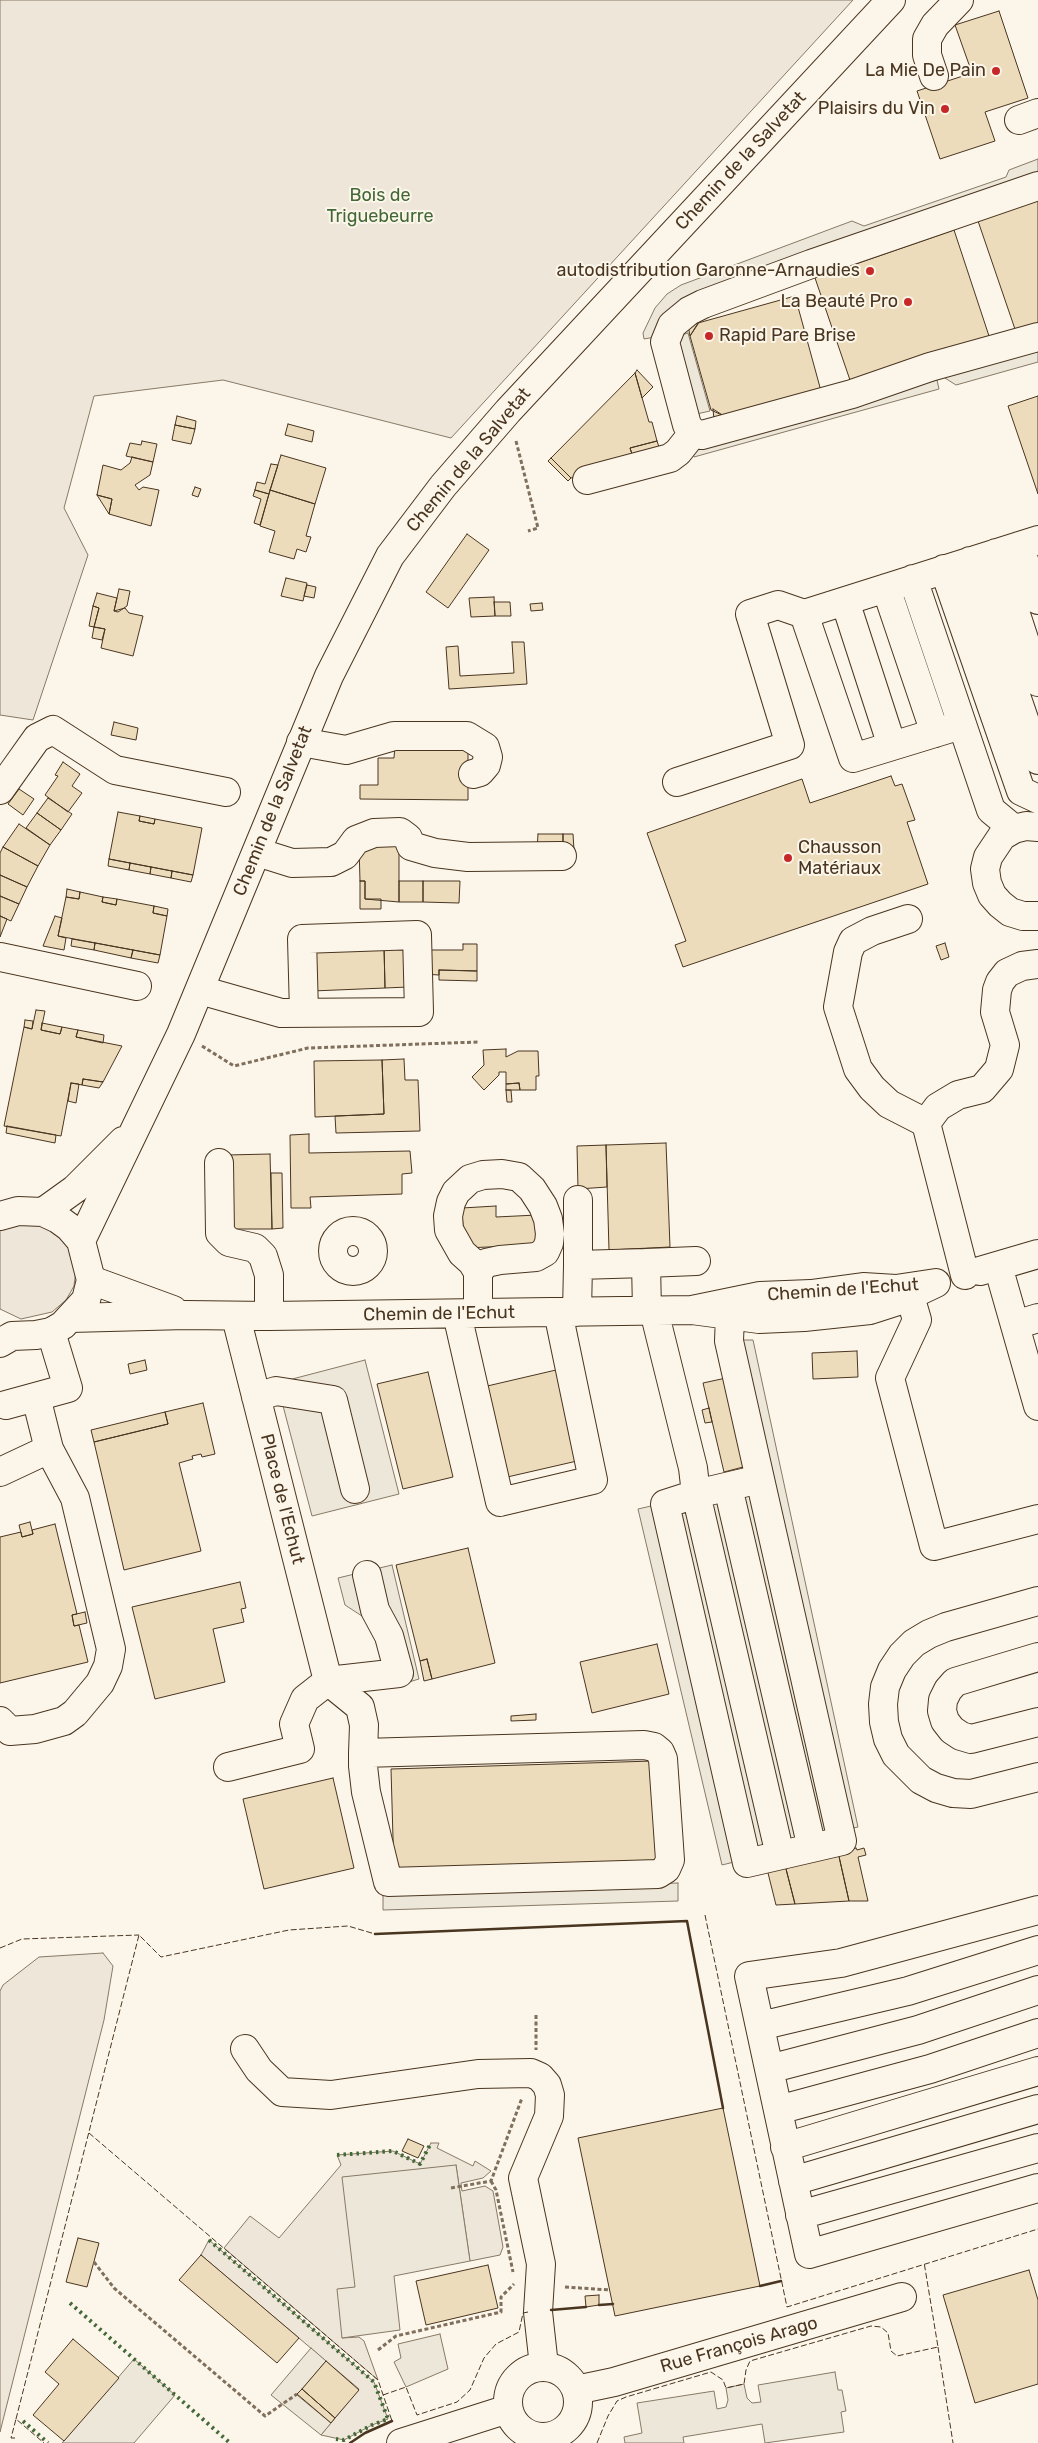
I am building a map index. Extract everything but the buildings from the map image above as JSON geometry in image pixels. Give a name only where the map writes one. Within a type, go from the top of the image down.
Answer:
[{"type":"street","name":"Chemin de la Salvetat","points":[[81,1241],[140,1123],[181,1034],[329,676],[390,556],[443,486],[508,411],[891,0]]},
{"type":"street","points":[[934,76],[927,55],[927,39],[935,25],[959,0]]},
{"type":"street","points":[[1038,186],[811,264],[703,304],[680,317],[672,325],[665,342],[687,425],[693,433],[702,435],[852,394],[930,367],[1038,337]]},
{"type":"street","points":[[587,480],[670,458],[678,452],[693,433]]},
{"type":"street","points":[[677,782],[790,745],[750,614],[778,605],[804,614],[1018,546]]},
{"type":"street","points":[[1018,546],[1038,600]]},
{"type":"street","points":[[1018,546],[1038,682]]},
{"type":"street","points":[[970,561],[1038,760]]},
{"type":"street","points":[[944,569],[1021,791],[1038,799]]},
{"type":"street","points":[[913,579],[991,810],[1026,828]]},
{"type":"street","points":[[886,588],[935,733]]},
{"type":"street","points":[[845,601],[892,746]]},
{"type":"street","points":[[804,614],[853,758],[961,725]]},
{"type":"street","points":[[0,790],[37,738],[53,730],[115,770],[226,792]]},
{"type":"street","points":[[301,742],[346,750],[394,736],[468,736],[485,747],[488,757],[486,765],[480,772],[473,774]]},
{"type":"street","points":[[1026,828],[1002,836],[988,857],[985,870],[987,883],[992,895],[1000,904],[1010,912],[1023,916],[1038,916]]},
{"type":"street","points":[[257,852],[292,863],[331,862],[345,855],[356,840],[374,833],[400,832],[408,838],[411,846],[435,854],[468,857],[562,856]]},
{"type":"street","points":[[908,919],[872,931],[853,941],[848,952],[838,1006],[858,1069],[872,1088],[889,1104],[926,1123],[965,1275]]},
{"type":"street","points":[[200,990],[281,1013],[418,1012],[417,934],[302,939],[304,1012]]},
{"type":"street","points":[[0,957],[137,986]]},
{"type":"street","points":[[926,1123],[938,1107],[958,1095],[982,1089],[999,1069],[1005,1045],[995,1012],[995,1001],[1000,982],[1007,974],[1022,966],[1038,964]]},
{"type":"street","name":"Chemin de la Salvetat","points":[[44,1212],[75,1189],[140,1123]]},
{"type":"street","points":[[219,1163],[220,1233],[229,1242],[255,1248],[263,1256],[269,1275],[270,1316]]},
{"type":"street","points":[[478,1272],[467,1313],[500,1502],[593,1480],[568,1312],[578,1265],[578,1200]]},
{"type":"street","points":[[0,1216],[18,1211],[44,1212],[69,1227],[81,1241],[91,1280],[86,1300],[61,1325],[4,1336]]},
{"type":"street","name":"Chemin de l'Echut","points":[[692,1310],[760,1296],[811,1294],[863,1287],[896,1289],[936,1283],[1038,1254]]},
{"type":"street","points":[[578,1265],[696,1261]]},
{"type":"street","points":[[646,1263],[650,1311],[693,1468],[696,1494],[780,1855],[842,1841],[729,1340],[730,1315]]},
{"type":"street","points":[[998,1266],[1026,1322],[1038,1406]]},
{"type":"street","points":[[352,1271],[353,1315]]},
{"type":"street","name":"Chemin de l'Echut","points":[[91,1280],[186,1315]]},
{"type":"street","name":"Chemin de l'Echut","points":[[61,1325],[186,1315],[236,1317],[692,1310],[759,1318],[838,1314],[870,1310],[910,1296],[936,1283]]},
{"type":"street","points":[[910,1296],[916,1320],[890,1378],[934,1546],[1038,1519]]},
{"type":"street","name":"Place de l'Echut","points":[[236,1317],[328,1682]]},
{"type":"street","points":[[6,1405],[68,1388],[61,1325]]},
{"type":"street","points":[[256,1397],[276,1391],[333,1400],[355,1489]]},
{"type":"street","points":[[0,1721],[10,1731],[36,1729],[64,1721],[75,1713],[100,1684],[110,1658],[111,1650],[82,1520],[75,1498],[49,1450],[36,1397]]},
{"type":"street","points":[[0,1472],[49,1450]]},
{"type":"street","points":[[696,1494],[760,1479]]},
{"type":"street","points":[[728,1487],[812,1848]]},
{"type":"street","points":[[228,1767],[300,1749],[294,1724],[305,1699],[328,1682],[399,1673],[389,1636],[375,1610],[367,1575]]},
{"type":"street","points":[[1038,1601],[946,1627],[914,1643],[902,1655],[892,1670],[883,1704],[888,1739],[896,1755],[921,1780],[936,1788],[953,1793],[971,1794],[1038,1776]]},
{"type":"street","points":[[1038,1657],[955,1682],[945,1695],[942,1711],[945,1721],[952,1730],[961,1736],[971,1739],[982,1738],[1038,1722]]},
{"type":"street","points":[[328,1682],[360,1707],[364,1725],[363,1753],[366,1792],[388,1882],[658,1874],[666,1869],[670,1860],[663,1759],[660,1752],[654,1747],[644,1745],[363,1753]]},
{"type":"street","points":[[1038,1910],[841,1963],[749,1976],[809,2254],[1038,2188]]},
{"type":"street","points":[[760,2026],[908,1991],[1038,1950]]},
{"type":"street","points":[[769,2069],[918,2030],[1038,1990]]},
{"type":"street","points":[[778,2110],[930,2070],[1038,2033]]},
{"type":"street","points":[[245,2049],[259,2070],[282,2092],[331,2095],[478,2074],[531,2073],[540,2077],[547,2085],[550,2095],[549,2116],[523,2178],[541,2264],[538,2312],[544,2366]]},
{"type":"street","points":[[785,2147],[1038,2071]]},
{"type":"street","points":[[793,2181],[1038,2109]]},
{"type":"street","points":[[800,2214],[1038,2148]]},
{"type":"street","name":"Rue François Arago","points":[[576,2390],[614,2382],[902,2297]]},
{"type":"street","points":[[544,2366],[564,2373],[576,2390],[578,2402],[574,2418],[563,2431],[552,2436],[541,2437],[520,2429],[508,2409],[510,2389],[516,2379],[533,2368],[544,2366]]},
{"type":"street","points":[[401,2443],[508,2409]]},
{"type":"path","points":[[508,411],[538,528],[528,531]]},
{"type":"path","points":[[181,1034],[234,1066],[308,1048],[478,1042]]},
{"type":"path","points":[[451,2188],[491,2181],[537,2059],[536,2015]]},
{"type":"path","points":[[94,2262],[114,2288],[265,2416],[297,2394]]},
{"type":"path","points":[[378,2350],[396,2336],[501,2312],[501,2297],[515,2283]]},
{"type":"green space","name":"Bois de Triguebeurre","points":[[0,0],[853,0],[451,438],[223,380],[94,396],[64,508],[88,555],[33,720],[0,715]]},
{"type":"green space","points":[[15,1224],[43,1225],[67,1242],[76,1270],[74,1286],[66,1300],[52,1312],[21,1319],[0,1309],[0,1230]]},
{"type":"green space","points":[[103,1953],[113,1966],[104,2020],[0,2432],[0,1991],[3,1985],[39,1957]]},
{"type":"green space","points":[[431,2143],[439,2143],[437,2148],[473,2166],[475,2161],[491,2171],[483,2178],[461,2183],[462,2191],[485,2186],[493,2191],[503,2247],[500,2255],[470,2261],[456,2165],[355,2287],[342,2338],[359,2337],[364,2341],[378,2380],[224,2248],[250,2216],[279,2238],[341,2165],[337,2155],[393,2151],[420,2164]]},
{"type":"green space","points":[[209,2240],[374,2382],[388,2419],[344,2440],[321,2435],[359,2389],[201,2255]]},
{"type":"shaded area","points":[[1038,159],[1038,176],[660,336],[644,339],[643,333],[655,308],[667,294],[681,285],[852,221],[864,226],[1006,177],[1009,170]]},
{"type":"shaded area","points":[[688,333],[710,411],[692,415],[671,338]]},
{"type":"shaded area","points":[[1038,345],[1038,362],[956,385],[937,373]]},
{"type":"shaded area","points":[[937,380],[939,389],[694,457],[691,448]]},
{"type":"shaded area","points":[[735,1340],[753,1340],[858,1827],[843,1830]]},
{"type":"shaded area","points":[[365,1360],[399,1494],[312,1516],[277,1383]]},
{"type":"shaded area","points":[[759,1481],[842,1835],[722,1865],[638,1509]]},
{"type":"shaded area","points":[[392,1565],[419,1679],[392,1687],[380,1642],[365,1618],[345,1605],[338,1578]]},
{"type":"shaded area","points":[[678,1883],[678,1901],[383,1910],[383,1893]]},
{"type":"shaded area","points":[[456,2165],[470,2261],[394,2276],[400,2330],[342,2338],[337,2289],[355,2287],[342,2177]]},
{"type":"shaded area","points":[[440,2334],[448,2369],[406,2387],[394,2362],[401,2358],[398,2344]]},
{"type":"shaded area","points":[[311,2348],[326,2361],[297,2395],[331,2423],[321,2435],[271,2395]]},
{"type":"shaded area","points":[[134,2359],[175,2395],[134,2443],[62,2443]]},
{"type":"shaded area","points":[[835,2372],[838,2390],[842,2390],[846,2411],[841,2412],[844,2432],[765,2443],[762,2424],[683,2437],[684,2443],[625,2443],[624,2437],[642,2433],[637,2403],[714,2391],[717,2409],[726,2407],[728,2400],[726,2388],[744,2384],[747,2398],[752,2403],[761,2402],[758,2385]]},
{"type":"hedge","points":[[337,2155],[393,2151],[420,2164],[431,2143]]},
{"type":"hedge","points":[[209,2240],[374,2382],[388,2419],[344,2440],[336,2439]]},
{"type":"hedge","points":[[70,2303],[230,2443]]},
{"type":"hedge","points":[[23,2421],[48,2443]]},
{"type":"fence","points":[[705,1915],[787,2307],[1038,2229]]},
{"type":"fence","points":[[16,2419],[139,1935],[161,1957],[289,1930],[348,1926],[375,1934]]},
{"type":"fence","points":[[0,1948],[22,1939],[139,1935]]},
{"type":"fence","points":[[89,2133],[378,2380],[392,2421]]},
{"type":"fence","points":[[597,2443],[608,2416],[617,2401],[626,2397],[711,2372],[723,2380],[726,2388],[744,2384],[746,2370],[750,2361],[871,2326],[881,2327],[888,2333],[891,2351],[897,2356],[938,2347],[924,2262]]},
{"type":"fence","points":[[383,2395],[406,2387],[417,2415],[457,2402],[470,2390],[484,2358],[496,2344],[519,2332],[523,2313],[528,2312]]},
{"type":"fence","points":[[938,2347],[953,2443]]},
{"type":"fence","points":[[15,2438],[11,2438],[16,2419],[44,2443]]},
{"type":"wall","points":[[375,1934],[687,1921],[723,2108]]},
{"type":"wall","points":[[760,2286],[781,2281]]},
{"type":"wall","points":[[599,2305],[613,2304]]},
{"type":"wall","points":[[551,2310],[586,2307]]},
{"type":"wall","points":[[350,2443],[365,2433],[392,2421]]},
{"type":"place","name":"La Mie De Pain","points":[[996,71]]},
{"type":"place","name":"Plaisirs du Vin","points":[[945,109]]},
{"type":"place","name":"autodistribution Garonne-Arnaudies","points":[[870,271]]},
{"type":"place","name":"La Beauté Pro","points":[[908,302]]},
{"type":"place","name":"Rapid Pare Brise","points":[[709,336]]},
{"type":"place","name":"Chausson Matériaux","points":[[788,858]]}]
